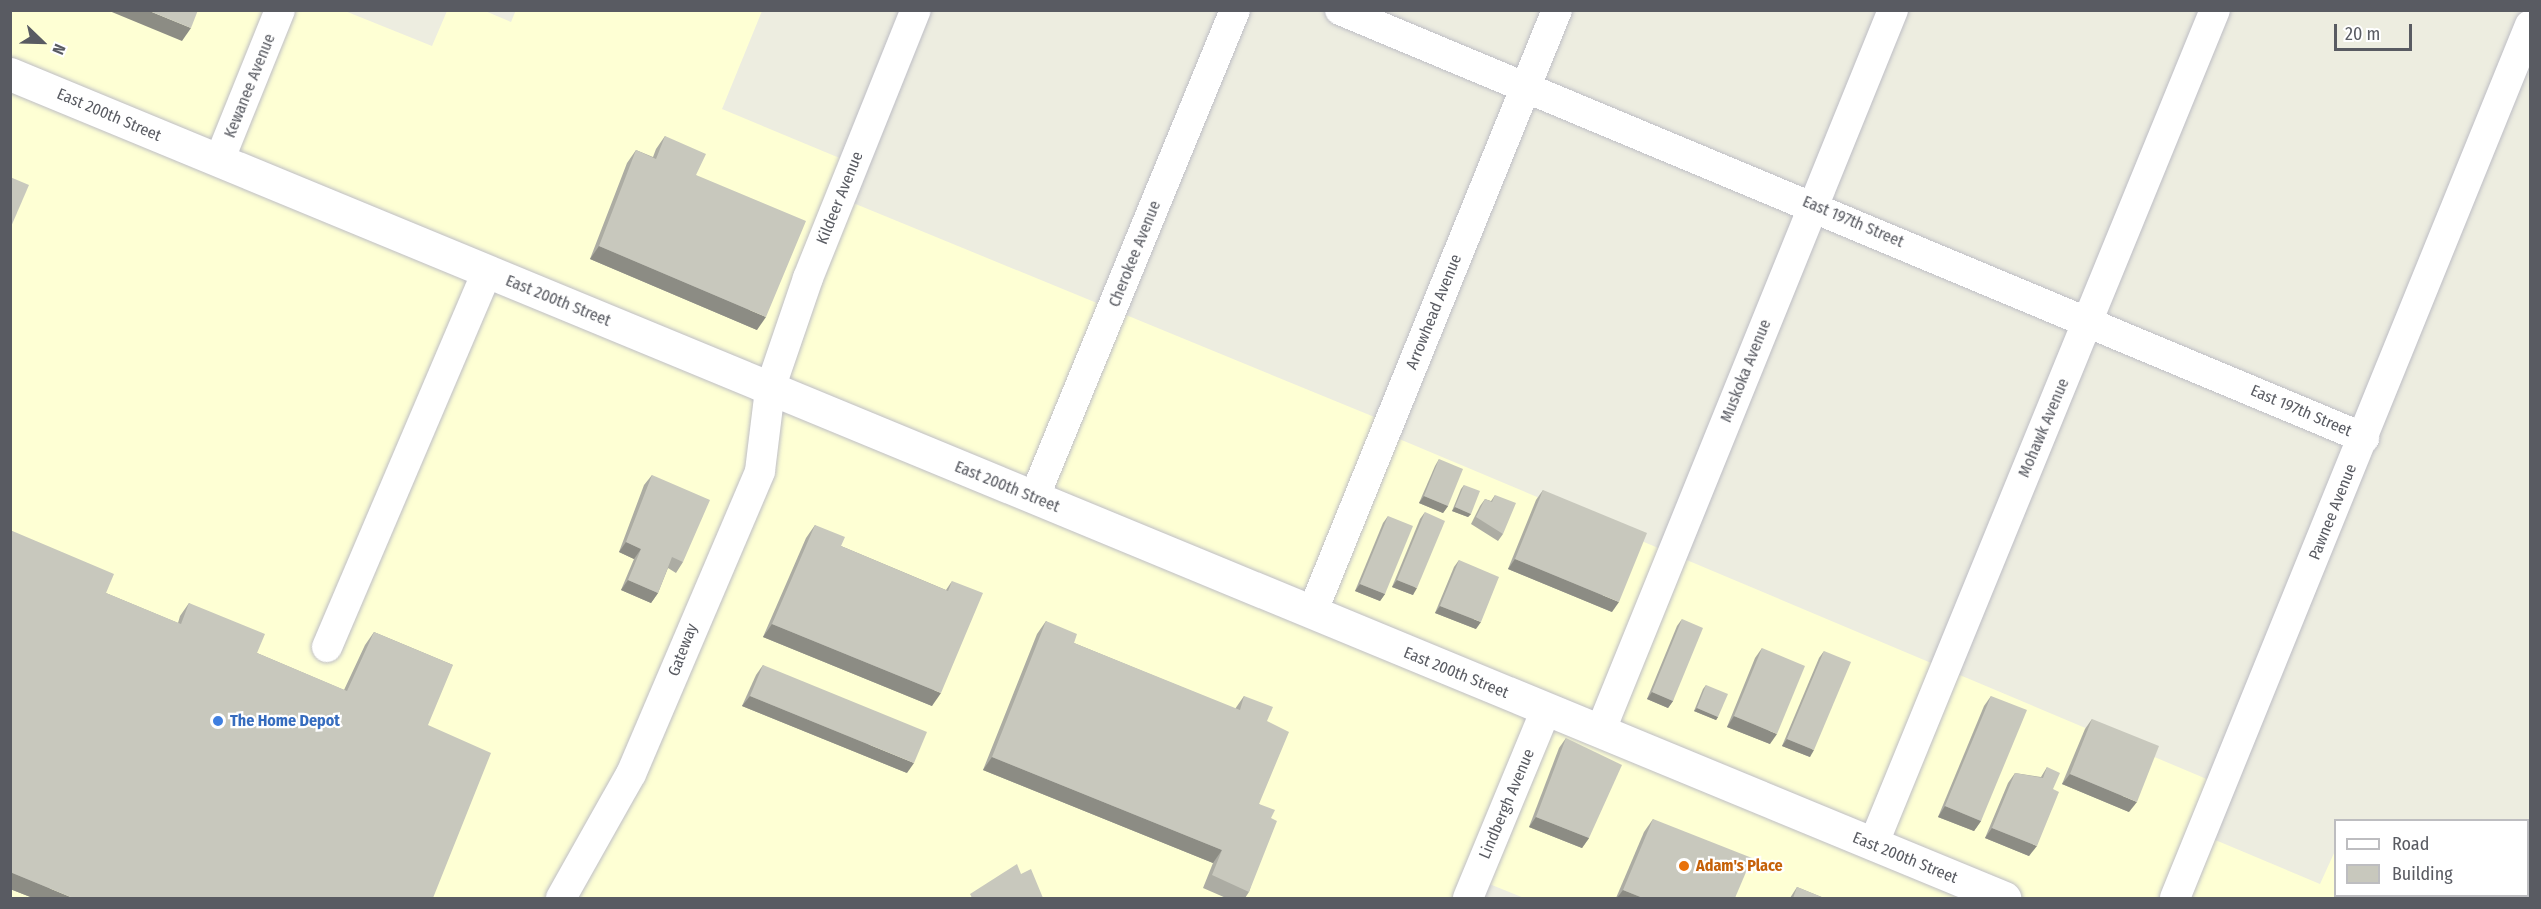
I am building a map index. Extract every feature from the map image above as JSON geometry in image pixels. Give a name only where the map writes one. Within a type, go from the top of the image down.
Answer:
[{"type":"street","name":"Kewanee Avenue","points":[[219,161],[280,10]]},
{"type":"street","name":"Kildeer Avenue","points":[[770,389],[808,278],[916,10]]},
{"type":"street","name":"Cherokee Avenue","points":[[1034,498],[1235,10]]},
{"type":"street","name":"East 197th Street","points":[[1340,10],[1814,205],[2364,438]]},
{"type":"street","name":"Arrowhead Avenue","points":[[1312,613],[1557,10]]},
{"type":"street","name":"Muskoka Avenue","points":[[1600,732],[1893,10]]},
{"type":"street","name":"Mohawk Avenue","points":[[1873,845],[2215,10]]},
{"type":"street","name":"Pawnee Avenue","points":[[2175,898],[2364,438],[2530,25]]},
{"type":"street","name":"East 200th Street","points":[[10,74],[2004,898]]},
{"type":"street","points":[[327,647],[487,272]]},
{"type":"street","name":"Gateway","points":[[561,898],[631,774],[760,471],[770,389]]},
{"type":"street","name":"Lindbergh Avenue","points":[[1468,898],[1546,710]]},
{"type":"shaded area","points":[[516,10],[762,11],[722,109],[854,164],[841,198],[1389,423],[1385,433],[2221,785],[2201,834],[2320,884],[2334,853],[2334,897],[2449,898],[1524,898],[1477,879],[1468,898],[11,898],[10,11],[345,11],[432,46],[447,11],[485,11],[511,22]]},
{"type":"building","points":[[147,10],[198,10],[191,28]]},
{"type":"building","points":[[665,136],[706,154],[696,175],[806,221],[766,317],[599,246],[636,150],[656,159]]},
{"type":"building","points":[[10,177],[29,185],[10,229]]},
{"type":"building","points":[[1439,459],[1463,469],[1448,506],[1424,496]]},
{"type":"building","points":[[652,475],[710,500],[683,562],[672,557],[658,593],[628,580],[641,549],[626,542]]},
{"type":"building","points":[[1464,485],[1480,491],[1471,514],[1455,507]]},
{"type":"building","points":[[1543,490],[1647,533],[1619,602],[1515,559]]},
{"type":"building","points":[[1495,495],[1516,503],[1503,534],[1476,517],[1485,499],[1492,502]]},
{"type":"building","points":[[1425,512],[1445,521],[1417,588],[1397,580]]},
{"type":"building","points":[[1388,516],[1413,526],[1385,594],[1360,584]]},
{"type":"building","points":[[815,525],[845,537],[841,546],[948,591],[952,581],[983,593],[941,693],[772,624]]},
{"type":"building","name":"The Home Depot","points":[[10,530],[114,574],[106,593],[181,624],[189,603],[265,634],[257,653],[347,691],[374,632],[453,665],[428,725],[491,753],[433,898],[73,898],[10,872]]},
{"type":"building","points":[[1459,560],[1499,577],[1481,622],[1440,606]]},
{"type":"building","points":[[1682,619],[1703,628],[1673,701],[1652,692]]},
{"type":"building","points":[[1046,621],[1077,634],[1074,643],[1240,710],[1244,696],[1273,707],[1267,721],[1289,732],[1259,804],[1275,810],[1271,818],[1277,821],[1249,892],[1212,875],[1222,850],[992,757]]},
{"type":"building","points":[[1762,648],[1805,666],[1777,734],[1734,716]]},
{"type":"building","points":[[1824,651],[1851,662],[1814,750],[1787,739]]},
{"type":"building","points":[[763,665],[927,732],[914,763],[750,696]]},
{"type":"building","points":[[1706,685],[1728,694],[1718,717],[1697,708]]},
{"type":"building","points":[[1991,696],[2027,710],[1981,821],[1945,806]]},
{"type":"building","points":[[2092,719],[2159,746],[2137,802],[2070,774]]},
{"type":"building","points":[[1566,738],[1622,765],[1589,838],[1536,817]]},
{"type":"building","points":[[2047,767],[2060,773],[2053,789],[2059,792],[2037,846],[1992,828],[2015,773],[2043,778]]},
{"type":"building","points":[[1653,819],[1752,858],[1735,898],[1643,898],[1623,890]]},
{"type":"building","points":[[1017,864],[1021,874],[1031,869],[1043,898],[972,898],[970,894]]},
{"type":"building","points":[[1797,887],[1824,898],[1793,898]]},
{"type":"place","name":"The Home Depot","points":[[218,721]]},
{"type":"place","name":"Adam's Place","points":[[1684,866]]}]
